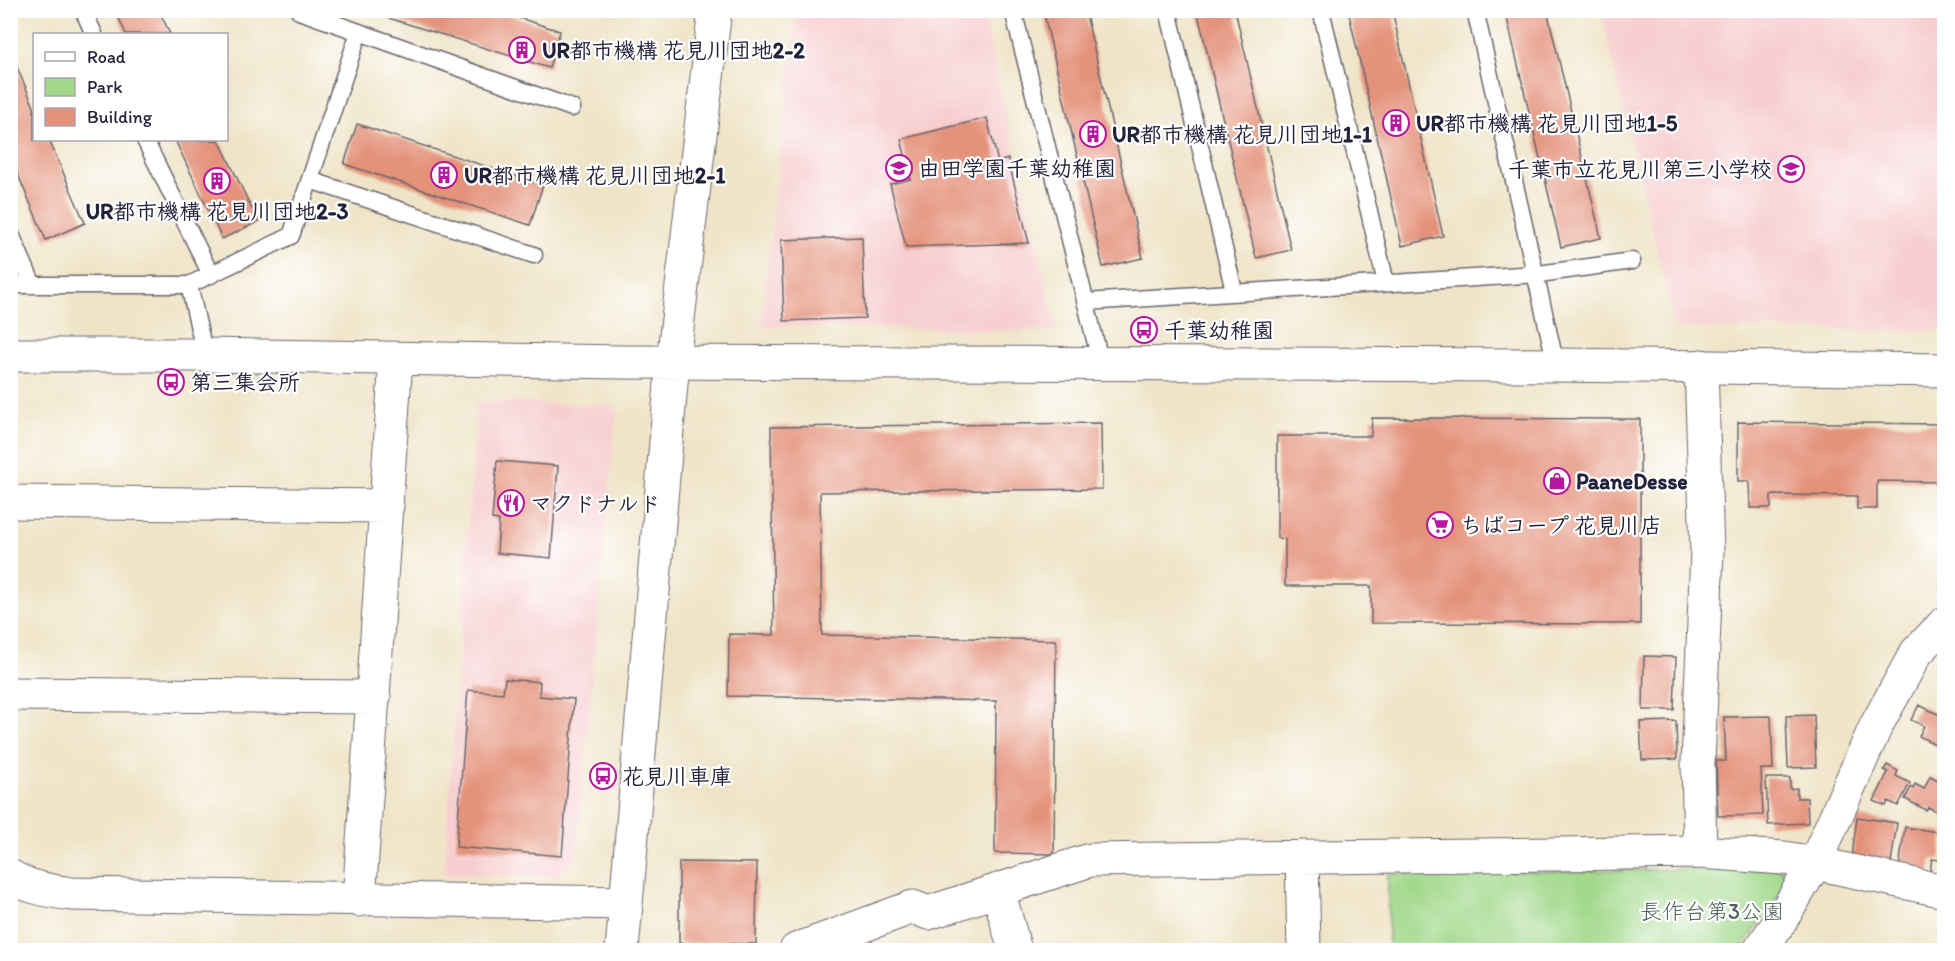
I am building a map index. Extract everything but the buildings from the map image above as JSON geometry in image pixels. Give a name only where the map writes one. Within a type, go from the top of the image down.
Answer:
[{"type":"street","points":[[622,951],[673,362],[715,10]]},
{"type":"street","points":[[10,355],[205,355],[673,362],[1701,366],[1944,370]]},
{"type":"street","points":[[359,900],[396,359]]},
{"type":"street","points":[[1700,852],[1698,763],[1707,552],[1701,366]]},
{"type":"street","points":[[10,502],[387,506]]},
{"type":"street","points":[[1760,951],[1815,863],[1876,726],[1916,653],[1944,624]]},
{"type":"street","points":[[10,694],[374,697]]},
{"type":"street","points":[[796,951],[913,908],[928,913],[1090,860],[1700,852],[1784,858],[1944,891]]},
{"type":"street","points":[[1302,857],[1304,951]]},
{"type":"street","points":[[10,876],[46,890],[72,894],[626,903]]},
{"type":"street","points":[[998,890],[1015,951]]},
{"type":"lane","points":[[83,10],[94,33]]},
{"type":"lane","points":[[1013,10],[1101,364]]},
{"type":"lane","points":[[1168,10],[1234,291]]},
{"type":"lane","points":[[1322,10],[1386,283]]},
{"type":"lane","points":[[1475,10],[1556,365]]},
{"type":"lane","points":[[299,11],[572,108]]},
{"type":"lane","points":[[10,285],[189,285],[291,236],[358,32]]},
{"type":"lane","points":[[145,141],[211,275]]},
{"type":"lane","points":[[310,180],[534,255]]},
{"type":"lane","points":[[10,232],[33,285]]},
{"type":"lane","points":[[1085,302],[1535,274],[1632,261]]},
{"type":"lane","points":[[189,285],[205,355]]},
{"type":"shaded area","name":"由田学園千葉幼稚園","points":[[796,11],[982,11],[1057,331],[761,326]]},
{"type":"shaded area","name":"千葉市立花見川第三小学校","points":[[1601,11],[1944,11],[1944,330],[1675,328]]},
{"type":"shaded area","points":[[477,401],[617,406],[576,860],[569,868],[556,876],[444,874]]},
{"type":"green space","name":"長作台第3公園","points":[[1781,869],[1790,879],[1741,950],[1388,950],[1388,874]]},
{"type":"place","name":"UR都市機構 花見川団地2-2","points":[[522,50]]},
{"type":"place","name":"UR都市機構 花見川団地1-5","points":[[1396,123]]},
{"type":"place","name":"UR都市機構 花見川団地1-1","points":[[1093,134]]},
{"type":"place","name":"由田学園千葉幼稚園","points":[[899,168]]},
{"type":"place","name":"千葉市立花見川第三小学校","points":[[1791,169]]},
{"type":"place","name":"UR都市機構 花見川団地2-1","points":[[444,175]]},
{"type":"place","name":"UR都市機構 花見川団地2-3","points":[[217,181]]},
{"type":"place","name":"千葉幼稚園","points":[[1144,330]]},
{"type":"place","name":"第三集会所","points":[[171,382]]},
{"type":"place","name":"PaaneDesse","points":[[1557,481]]},
{"type":"place","name":"マクドナルド","points":[[511,503]]},
{"type":"place","name":"ちばコープ 花見川店","points":[[1440,525]]},
{"type":"place","name":"花見川車庫","points":[[603,776]]}]
